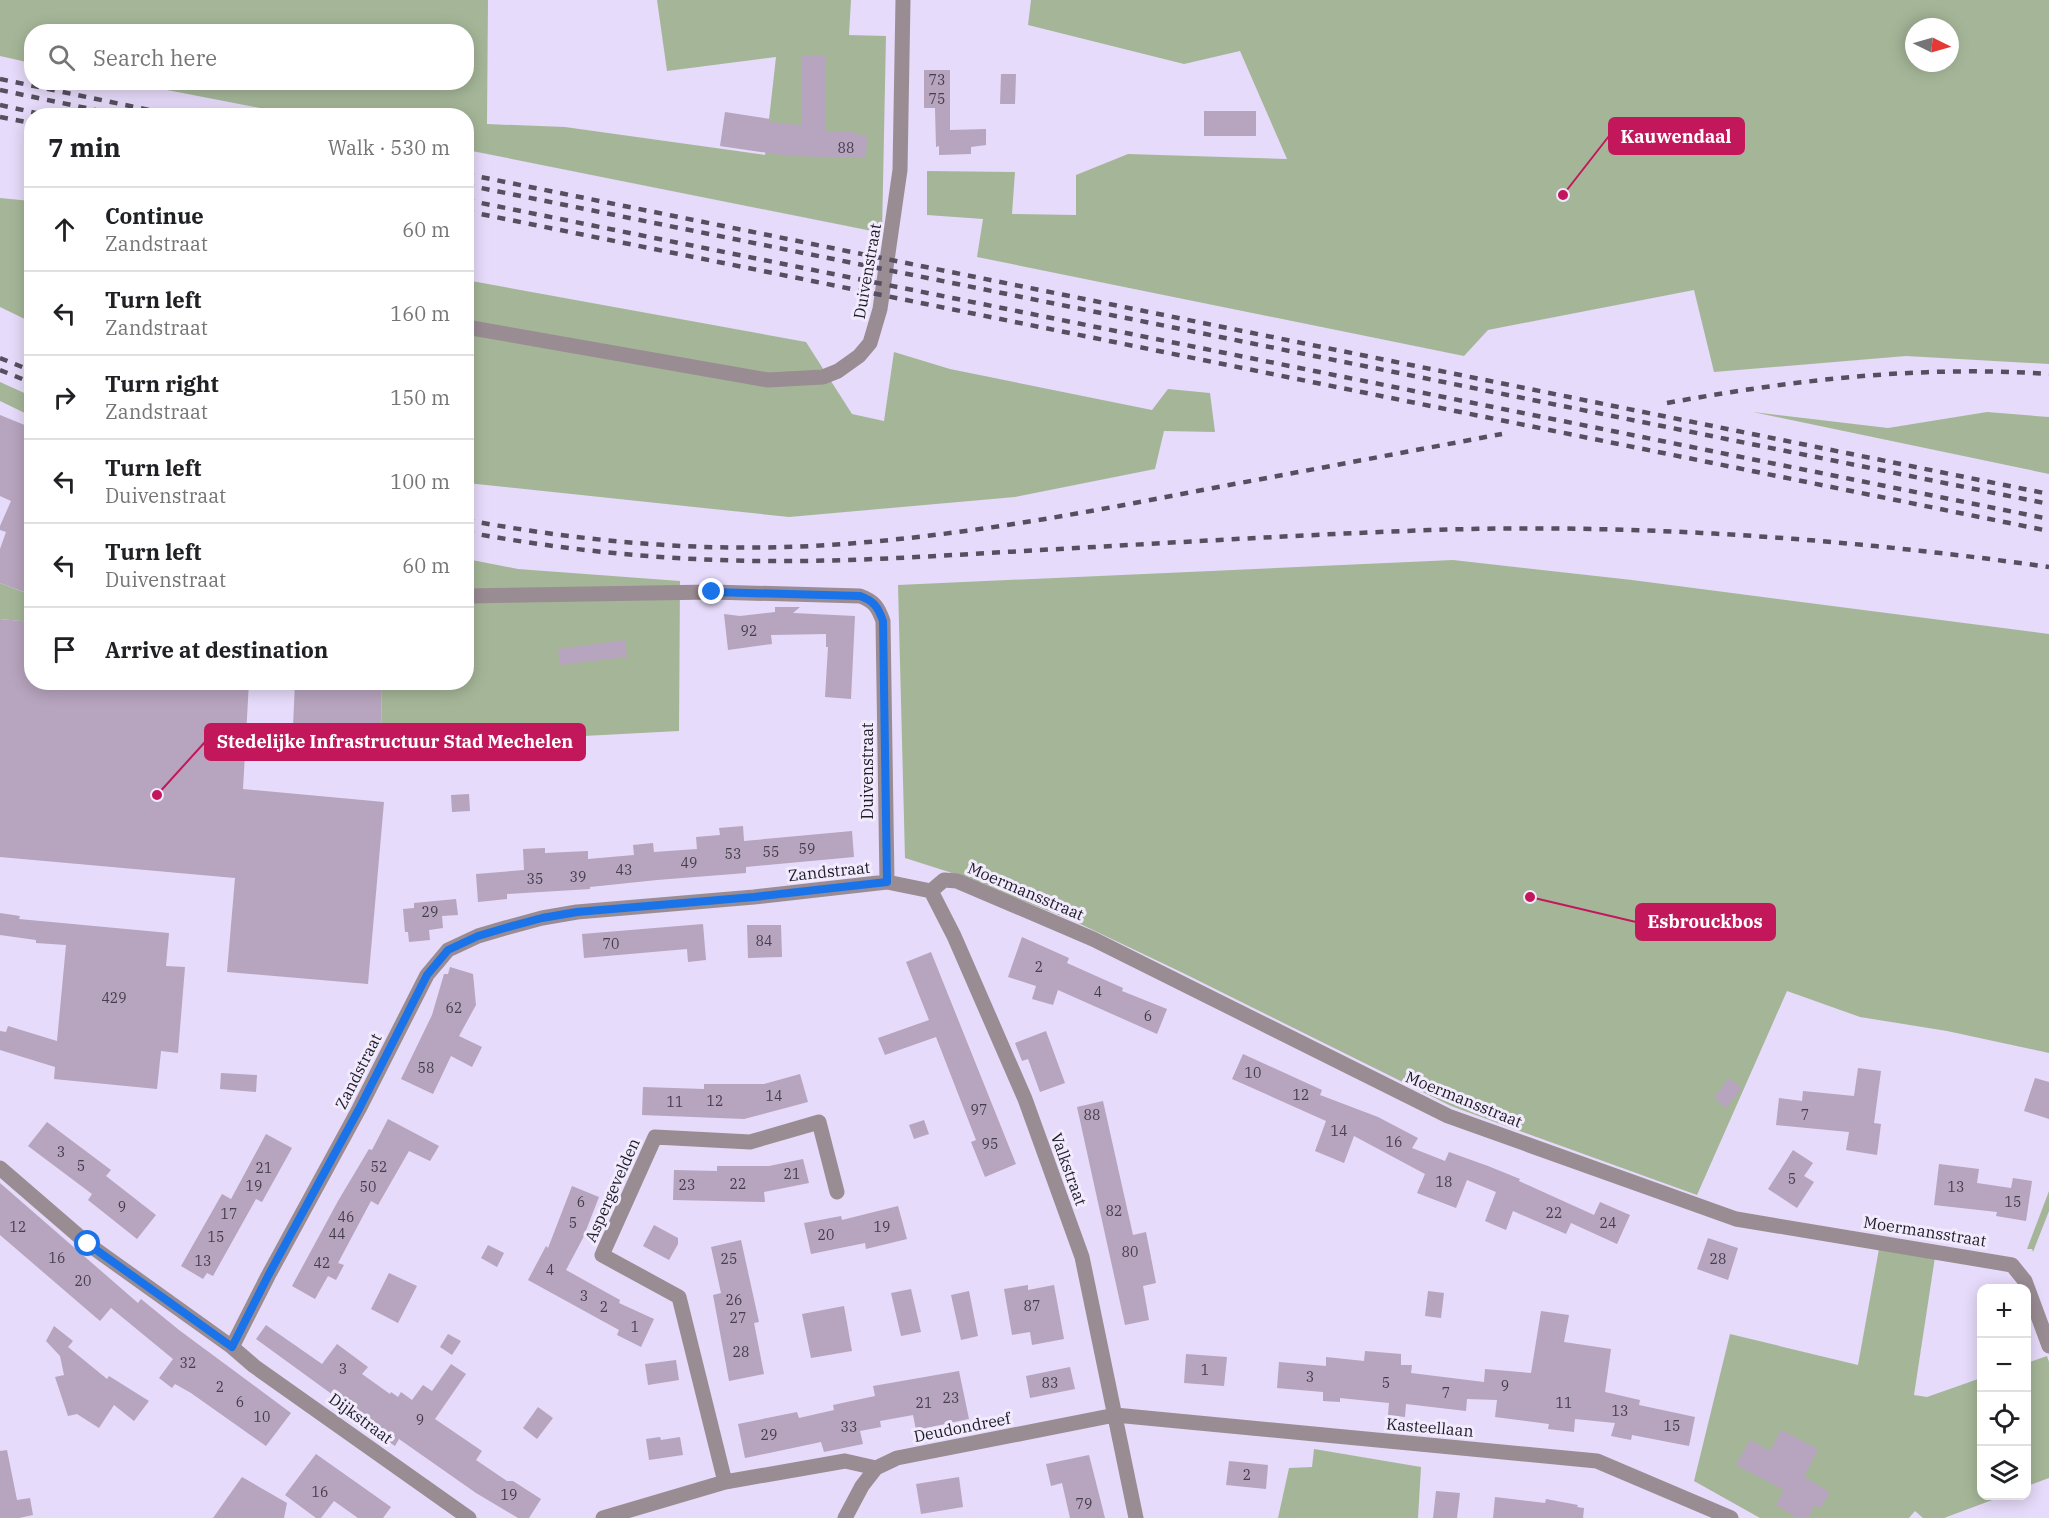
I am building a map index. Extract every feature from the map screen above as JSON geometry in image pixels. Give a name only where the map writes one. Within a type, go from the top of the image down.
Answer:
[{"type":"street","name":"Duivenstraat","points":[[474,328],[768,380],[823,377],[859,356],[870,343],[880,309],[900,170],[903,0]]},
{"type":"street","name":"Duivenstraat","points":[[474,596],[712,592],[860,596],[869,599],[878,607],[883,621],[887,882]]},
{"type":"street","name":"Moermansstraat","points":[[931,891],[944,880],[957,881],[1093,939],[1448,1116],[1736,1219],[2006,1263],[2017,1269],[2025,1281],[2049,1346]]},
{"type":"street","points":[[887,882],[931,891]]},
{"type":"street","name":"Zandstraat","points":[[232,1347],[359,1109],[427,975],[448,950],[478,936],[551,916],[887,882]]},
{"type":"street","name":"Valkstraat","points":[[931,891],[954,936],[1025,1099],[1082,1257],[1137,1518]]},
{"type":"street","name":"Aspergevelden","points":[[724,1482],[679,1298],[602,1256],[655,1137],[750,1142],[819,1122],[837,1192]]},
{"type":"street","points":[[0,1168],[88,1244],[232,1347]]},
{"type":"street","name":"Dijkstraat","points":[[232,1347],[254,1366],[469,1518]]},
{"type":"street","name":"Deudondreef","points":[[876,1468],[897,1458],[1115,1415]]},
{"type":"street","name":"Kasteellaan","points":[[1115,1415],[1597,1461],[1731,1518]]},
{"type":"street","points":[[603,1518],[724,1482],[845,1461],[876,1468],[862,1486],[845,1518]]},
{"type":"green space","points":[[0,0],[488,0],[487,124],[565,127],[765,155],[776,57],[667,71],[657,0],[851,0],[849,35],[886,36],[882,233],[474,151],[474,108],[260,108],[167,90],[474,90],[474,24],[24,24],[24,61],[0,56]]},
{"type":"green space","points":[[1031,0],[2049,0],[2049,364],[1906,356],[1714,372],[1694,290],[1488,330],[1464,356],[977,257],[983,219],[927,215],[927,171],[1015,172],[1012,214],[1076,215],[1076,175],[1128,154],[1287,159],[1240,51],[1184,64],[1028,25]]},
{"type":"green space","points":[[0,198],[24,200],[24,319],[0,307]]},
{"type":"green space","points":[[474,281],[806,342],[852,414],[884,421],[894,352],[950,369],[1152,410],[1168,389],[1210,393],[1215,432],[1164,431],[1155,469],[1015,497],[789,517],[474,484]]},
{"type":"green space","points":[[0,382],[24,393],[24,413],[0,401]]},
{"type":"green space","points":[[1753,412],[1888,428],[1987,412],[2049,417],[2049,474]]},
{"type":"green space","points":[[474,560],[518,569],[680,581],[679,731],[410,745],[382,734],[381,690],[474,690]]},
{"type":"green space","points":[[1453,560],[1632,580],[2049,634],[2049,1053],[1947,1031],[1860,1017],[1787,991],[1697,1195],[1451,1106],[1074,921],[949,872],[905,858],[898,585]]},
{"type":"green space","points":[[0,583],[24,592],[24,621],[0,619]]},
{"type":"green space","points":[[2049,1191],[2049,1211],[2033,1252],[2032,1249],[2027,1249]]},
{"type":"green space","points":[[1879,1249],[1935,1257],[1914,1395],[1927,1397],[1977,1379],[1977,1500],[1992,1500],[1944,1518],[1923,1518],[1915,1511],[1909,1518],[1760,1518],[1694,1481],[1730,1334],[1858,1365]]},
{"type":"green space","points":[[2047,1356],[2049,1362],[2049,1478],[2031,1485],[2031,1392],[2031,1362]]},
{"type":"green space","points":[[1314,1449],[1421,1467],[1418,1518],[1278,1518],[1289,1468],[1312,1467]]},
{"type":"building","points":[[801,55],[825,55],[825,131],[867,135],[866,158],[789,156],[720,146],[725,112],[770,119],[769,122],[801,125]]},
{"type":"building","points":[[924,70],[950,70],[950,130],[986,129],[986,145],[971,147],[971,154],[939,155],[939,146],[936,147],[935,108],[924,108]]},
{"type":"building","points":[[1001,74],[1016,74],[1015,104],[1000,104]]},
{"type":"building","points":[[1204,111],[1256,111],[1256,136],[1204,136]]},
{"type":"building","points":[[0,415],[24,425],[24,592],[0,583],[0,549],[6,532],[0,530],[0,526],[11,501],[0,496]]},
{"type":"building","points":[[775,607],[800,607],[793,613],[855,616],[851,699],[825,697],[828,647],[826,647],[826,634],[771,635],[772,644],[728,650],[724,614],[740,616],[775,612]]},
{"type":"building","points":[[0,619],[24,621],[24,690],[249,690],[243,789],[384,802],[368,984],[227,972],[235,878],[0,857]]},
{"type":"building","points":[[625,640],[627,657],[560,665],[558,649]]},
{"type":"building","points":[[295,690],[381,690],[382,734],[293,727]]},
{"type":"building","points":[[469,794],[470,811],[452,812],[451,795]]},
{"type":"building","points":[[743,826],[744,841],[852,831],[854,857],[746,867],[746,873],[657,880],[590,887],[590,889],[507,894],[507,899],[478,902],[476,874],[524,870],[523,849],[545,848],[545,853],[588,851],[588,859],[634,855],[633,845],[653,843],[654,852],[697,849],[696,837],[720,835],[719,828]]},
{"type":"building","points":[[456,899],[458,915],[442,916],[443,928],[429,930],[430,940],[409,942],[408,932],[405,932],[403,909],[414,908],[414,903]]},
{"type":"building","points":[[0,913],[20,916],[19,919],[169,933],[166,966],[185,967],[178,1053],[161,1051],[157,1089],[54,1079],[55,1067],[0,1050],[0,1031],[6,1032],[8,1026],[57,1041],[66,945],[36,943],[36,940],[0,935]]},
{"type":"building","points":[[703,924],[706,960],[688,962],[687,949],[584,958],[582,934]]},
{"type":"building","points":[[747,925],[781,925],[782,957],[748,958]]},
{"type":"building","points":[[1022,937],[1069,958],[1067,963],[1123,988],[1122,991],[1167,1009],[1157,1034],[1058,990],[1053,1005],[1032,999],[1036,986],[1008,977]]},
{"type":"building","points":[[931,952],[1016,1164],[985,1177],[971,1142],[976,1140],[936,1037],[885,1055],[878,1038],[929,1020],[906,962]]},
{"type":"building","points":[[450,967],[473,974],[476,1005],[459,1036],[482,1047],[472,1067],[451,1056],[433,1094],[401,1079],[432,1015],[444,974],[448,974]]},
{"type":"building","points":[[1046,1031],[1065,1083],[1040,1092],[1028,1059],[1022,1061],[1015,1043]]},
{"type":"building","points":[[1243,1054],[1322,1090],[1320,1095],[1378,1117],[1418,1138],[1412,1148],[1445,1161],[1449,1152],[1488,1166],[1594,1215],[1600,1202],[1630,1215],[1617,1244],[1571,1223],[1566,1234],[1513,1211],[1506,1230],[1485,1221],[1496,1192],[1467,1180],[1456,1208],[1417,1193],[1425,1174],[1354,1136],[1344,1163],[1315,1151],[1326,1121],[1232,1079]]},
{"type":"building","points":[[1858,1068],[1881,1071],[1874,1123],[1881,1124],[1877,1155],[1846,1150],[1849,1132],[1776,1125],[1779,1098],[1802,1101],[1803,1091],[1854,1096]]},
{"type":"building","points":[[221,1073],[257,1075],[256,1092],[220,1089]]},
{"type":"building","points":[[800,1074],[808,1102],[744,1119],[642,1115],[643,1087],[704,1089],[704,1084],[764,1084]]},
{"type":"building","points":[[1729,1078],[1742,1088],[1726,1108],[1714,1098]]},
{"type":"building","points":[[2035,1078],[2049,1082],[2049,1119],[2024,1111]]},
{"type":"building","points":[[1103,1101],[1133,1235],[1146,1232],[1156,1283],[1143,1286],[1149,1320],[1125,1325],[1077,1107]]},
{"type":"building","points":[[388,1119],[439,1146],[430,1161],[409,1151],[378,1205],[371,1201],[338,1263],[344,1265],[336,1280],[328,1276],[315,1299],[292,1286],[338,1201],[369,1149],[372,1150]]},
{"type":"building","points":[[924,1120],[929,1134],[914,1139],[909,1125]]},
{"type":"building","points":[[47,1122],[111,1170],[106,1176],[156,1215],[137,1239],[88,1200],[92,1194],[28,1146]]},
{"type":"building","points":[[266,1134],[292,1148],[262,1202],[256,1199],[213,1276],[207,1273],[203,1279],[181,1266],[222,1194],[231,1199]]},
{"type":"building","points":[[1793,1150],[1813,1163],[1804,1176],[1814,1182],[1797,1208],[1768,1189]]},
{"type":"building","points":[[803,1159],[809,1183],[764,1192],[765,1202],[673,1200],[674,1170],[717,1171],[717,1166],[769,1166]]},
{"type":"building","points":[[1939,1164],[1979,1169],[1977,1183],[2011,1188],[2013,1178],[2032,1181],[2026,1221],[1996,1216],[1997,1212],[1934,1205]]},
{"type":"building","points":[[0,1183],[138,1303],[141,1299],[291,1413],[266,1446],[191,1393],[175,1384],[172,1388],[159,1378],[173,1359],[111,1308],[100,1321],[0,1235]]},
{"type":"building","points":[[572,1186],[599,1197],[583,1238],[566,1270],[620,1300],[619,1303],[654,1319],[641,1347],[617,1335],[619,1330],[528,1280],[546,1246],[548,1248]]},
{"type":"building","points":[[898,1206],[907,1239],[866,1249],[865,1243],[811,1254],[804,1223],[841,1216],[842,1220]]},
{"type":"building","points":[[654,1225],[678,1238],[678,1244],[669,1260],[643,1246]]},
{"type":"building","points":[[1708,1238],[1738,1248],[1728,1280],[1697,1269]]},
{"type":"building","points":[[741,1240],[759,1322],[754,1323],[764,1374],[729,1381],[713,1295],[721,1293],[711,1247]]},
{"type":"building","points":[[488,1245],[504,1253],[497,1267],[481,1258]]},
{"type":"building","points":[[389,1273],[417,1286],[398,1323],[371,1309]]},
{"type":"building","points":[[1028,1285],[1028,1290],[1054,1285],[1064,1339],[1032,1345],[1030,1332],[1012,1335],[1004,1289]]},
{"type":"building","points":[[911,1289],[921,1332],[901,1336],[891,1293]]},
{"type":"building","points":[[969,1291],[978,1336],[961,1340],[951,1295]]},
{"type":"building","points":[[1428,1291],[1444,1293],[1441,1318],[1425,1316]]},
{"type":"building","points":[[844,1306],[852,1351],[811,1358],[802,1314]]},
{"type":"building","points":[[1541,1311],[1569,1315],[1564,1342],[1611,1349],[1605,1392],[1640,1400],[1639,1405],[1695,1417],[1689,1446],[1632,1435],[1631,1440],[1611,1436],[1615,1423],[1575,1419],[1574,1432],[1548,1429],[1549,1424],[1495,1417],[1497,1400],[1467,1399],[1466,1411],[1406,1404],[1405,1417],[1388,1415],[1389,1403],[1340,1398],[1340,1402],[1323,1401],[1323,1392],[1277,1388],[1279,1362],[1326,1366],[1326,1357],[1364,1361],[1365,1351],[1401,1354],[1401,1365],[1412,1365],[1411,1373],[1484,1382],[1485,1369],[1531,1373]]},
{"type":"building","points":[[266,1325],[322,1364],[337,1344],[368,1367],[362,1374],[398,1397],[401,1392],[412,1400],[423,1385],[432,1391],[451,1364],[466,1374],[435,1419],[482,1451],[476,1460],[507,1481],[513,1481],[541,1499],[529,1518],[518,1518],[476,1493],[399,1439],[395,1446],[340,1409],[344,1403],[256,1339]]},
{"type":"building","points":[[54,1326],[73,1341],[68,1347],[107,1379],[109,1376],[149,1401],[134,1421],[114,1405],[99,1428],[77,1414],[68,1416],[55,1377],[64,1375],[60,1356],[46,1341]]},
{"type":"building","points":[[448,1334],[461,1341],[452,1355],[440,1347]]},
{"type":"building","points":[[1186,1354],[1227,1357],[1224,1386],[1184,1383]]},
{"type":"building","points":[[676,1360],[679,1380],[648,1385],[645,1364]]},
{"type":"building","points":[[1070,1367],[1075,1389],[1030,1398],[1026,1376]]},
{"type":"building","points":[[959,1371],[969,1419],[916,1430],[913,1415],[880,1421],[881,1427],[860,1431],[863,1444],[824,1452],[821,1442],[745,1458],[738,1424],[797,1412],[799,1418],[834,1410],[833,1405],[875,1396],[873,1386]]},
{"type":"building","points":[[538,1407],[553,1418],[537,1439],[523,1428]]},
{"type":"building","points":[[1781,1430],[1818,1449],[1804,1477],[1830,1492],[1821,1508],[1815,1505],[1808,1518],[1797,1518],[1776,1505],[1784,1490],[1736,1465],[1750,1440],[1770,1451]]},
{"type":"building","points":[[660,1437],[661,1440],[680,1437],[683,1455],[649,1460],[646,1439]]},
{"type":"building","points":[[7,1450],[17,1500],[30,1498],[33,1515],[0,1518],[0,1451]]},
{"type":"building","points":[[316,1454],[391,1507],[383,1518],[358,1518],[334,1501],[321,1518],[316,1518],[285,1495]]},
{"type":"building","points":[[1089,1455],[1105,1518],[1070,1518],[1062,1483],[1051,1486],[1046,1464]]},
{"type":"building","points":[[1229,1461],[1268,1465],[1266,1489],[1226,1485]]},
{"type":"building","points":[[242,1477],[287,1503],[284,1518],[213,1518]]},
{"type":"building","points":[[959,1477],[963,1507],[921,1514],[916,1484]]},
{"type":"building","points":[[1436,1491],[1460,1493],[1457,1518],[1433,1518]]},
{"type":"building","points":[[1495,1497],[1545,1503],[1546,1499],[1578,1505],[1577,1507],[1584,1508],[1583,1518],[1493,1518]]},
{"type":"railway","points":[[0,79],[24,84]]},
{"type":"railway","points":[[0,90],[86,108]]},
{"type":"railway","points":[[53,90],[140,108]]},
{"type":"railway","points":[[0,105],[24,110]]},
{"type":"railway","points":[[0,117],[24,122]]},
{"type":"railway","points":[[474,176],[2049,494]]},
{"type":"railway","points":[[474,187],[2049,504]]},
{"type":"railway","points":[[474,202],[2049,519]]},
{"type":"railway","points":[[474,213],[2049,531]]},
{"type":"railway","points":[[0,358],[24,368]]},
{"type":"railway","points":[[0,370],[24,380]]},
{"type":"railway","points":[[1667,403],[1809,381],[1857,376],[1953,372],[2049,374]]},
{"type":"railway","points":[[474,521],[552,534],[682,546],[769,547],[861,543],[1053,518],[1502,434]]},
{"type":"railway","points":[[474,533],[612,553],[686,559],[793,561],[924,557],[1357,533],[1566,529],[1728,534],[1808,540],[1889,547],[2049,567]]},
{"type":"place","name":"Kauwendaal","points":[[1563,195]]},
{"type":"place","name":"Stedelijke Infrastructuur Stad Mechelen","points":[[157,795]]},
{"type":"place","name":"Esbrouckbos","points":[[1530,897]]},
{"type":"route","points":[[88,1244],[232,1347],[359,1109],[427,975],[448,950],[478,936],[505,928],[577,912],[754,897],[887,882],[883,621],[878,607],[869,599],[860,596],[712,592]]}]
